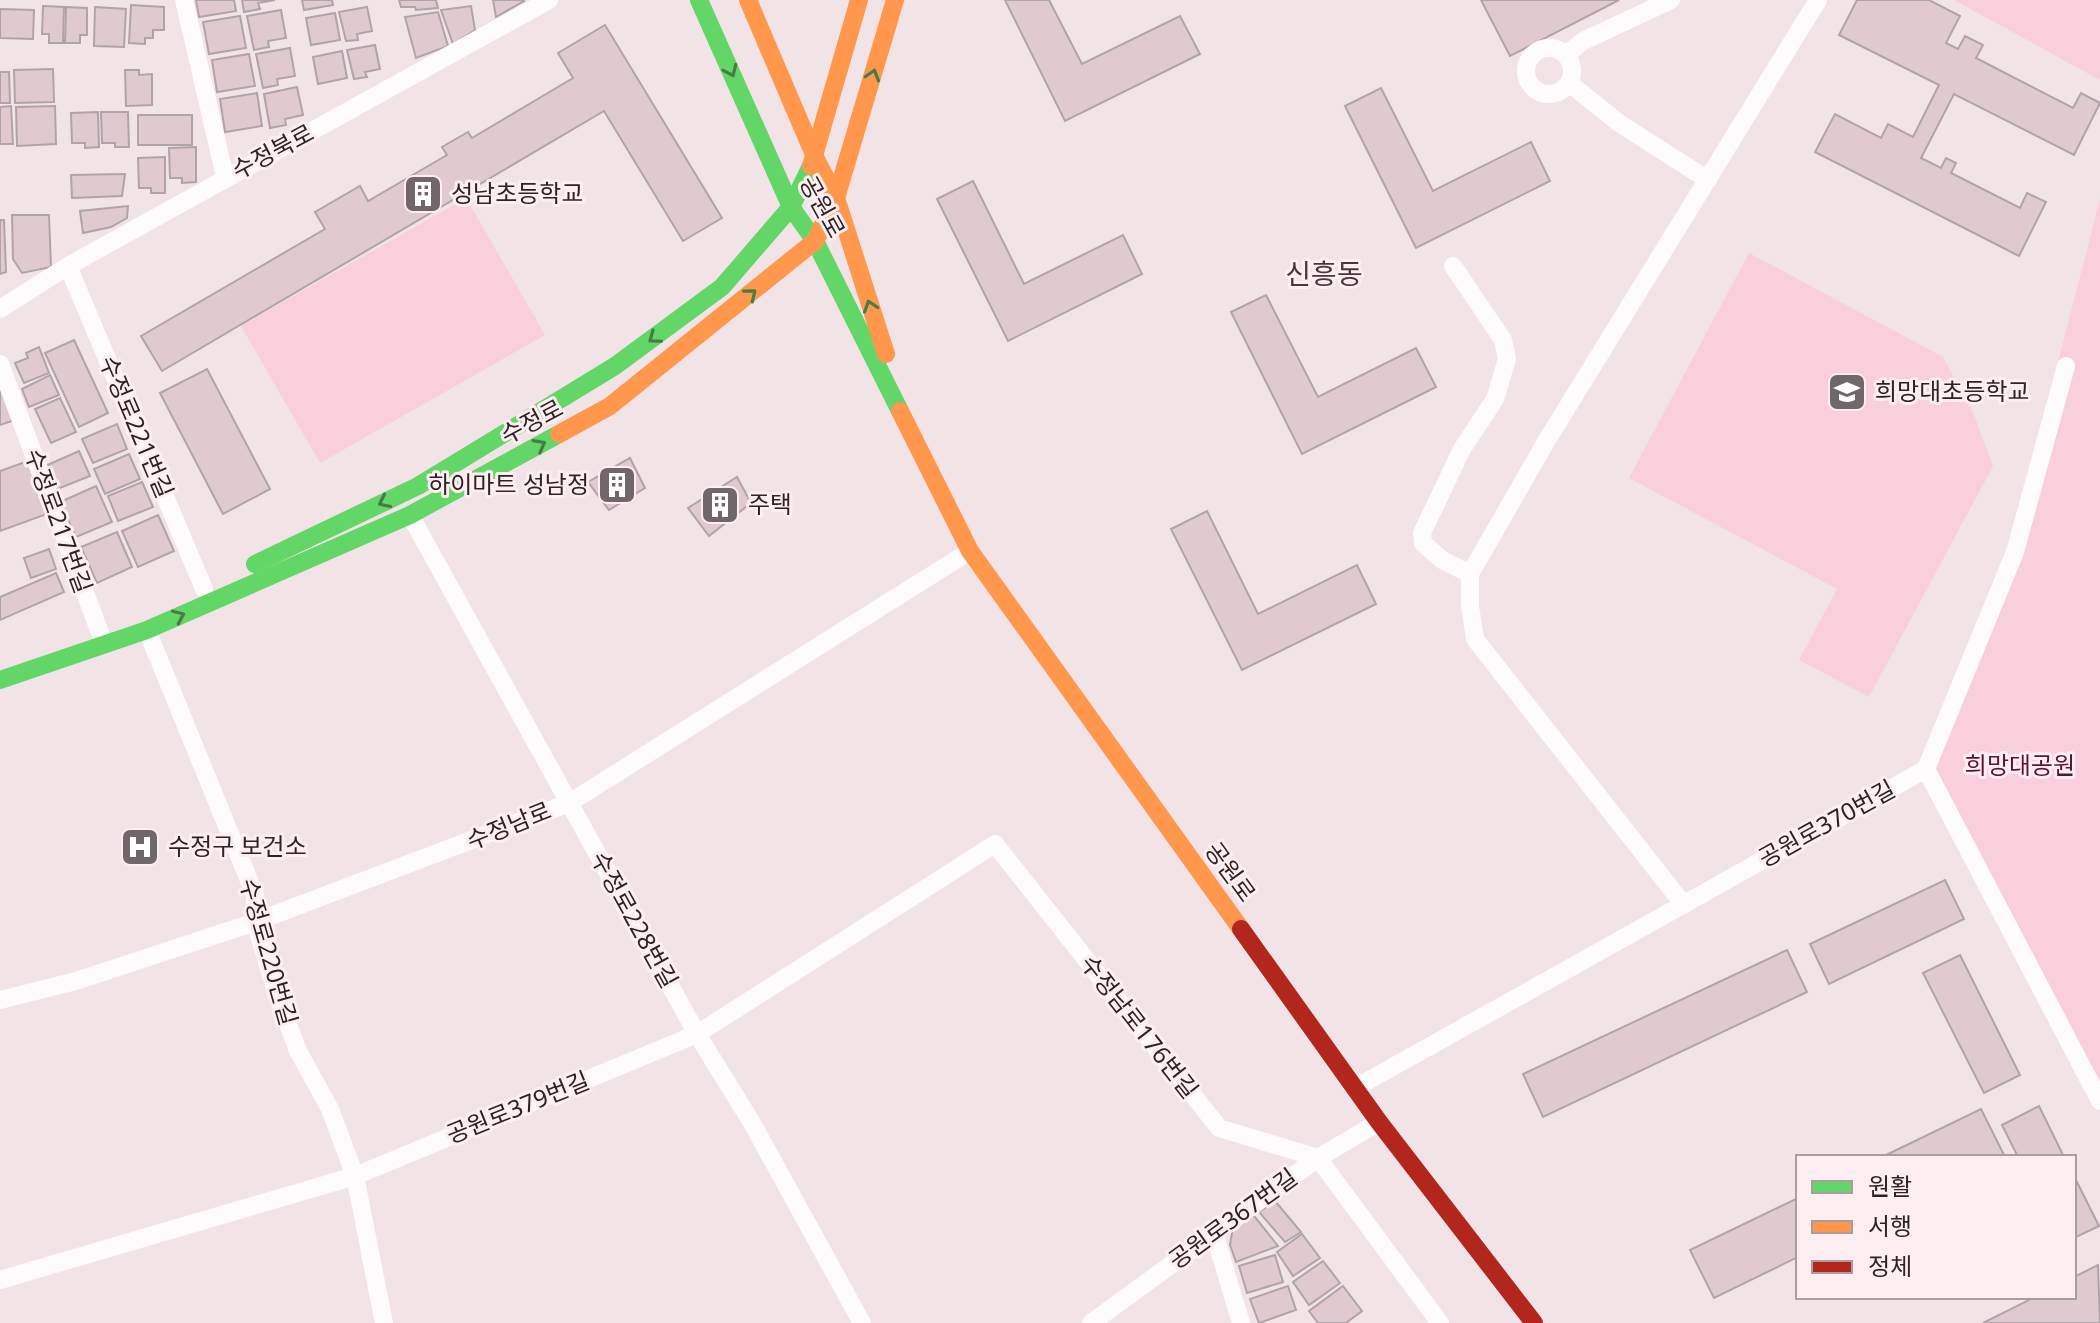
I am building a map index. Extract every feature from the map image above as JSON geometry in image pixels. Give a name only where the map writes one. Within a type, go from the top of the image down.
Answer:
[{"type":"main road","name":"공원로","points":[[699,0],[791,207],[815,241],[970,551],[1379,1122],[1534,1323]]},
{"type":"main road","name":"공원로","points":[[748,0],[815,157],[836,198],[911,434]]},
{"type":"main road","name":"수정로","points":[[0,666],[100,633],[204,589],[418,486],[615,366],[722,287],[791,207],[815,157],[859,0]]},
{"type":"main road","name":"수정로","points":[[0,680],[147,630],[410,515],[610,406],[815,241],[836,198],[895,0]]},
{"type":"street","points":[[184,0],[225,177]]},
{"type":"street","name":"수정북로","points":[[0,309],[68,266],[225,177],[549,0]]},
{"type":"street","points":[[1566,55],[1583,41],[1671,0]]},
{"type":"street","points":[[1684,905],[1475,639],[1470,606],[1470,574],[1547,440],[1818,0]]},
{"type":"street","points":[[1552,48],[1566,55],[1572,68],[1569,83],[1557,93],[1542,94],[1529,84],[1525,70],[1527,62],[1537,50],[1552,48]]},
{"type":"street","points":[[1569,83],[1619,123],[1708,180]]},
{"type":"street","name":"수정로221번길","points":[[68,266],[204,589]]},
{"type":"street","points":[[1453,266],[1503,340],[1507,359],[1495,399],[1462,449],[1422,533],[1423,543],[1442,560],[1470,574]]},
{"type":"street","name":"수정로217번길","points":[[0,364],[100,633]]},
{"type":"street","points":[[2066,366],[2015,552],[1926,769],[2100,1101]]},
{"type":"street","name":"수정로228번길","points":[[410,515],[697,1034],[752,1123],[862,1323]]},
{"type":"street","name":"수정남로","points":[[0,1000],[76,981],[255,922],[569,803],[970,551]]},
{"type":"street","name":"수정로220번길","points":[[147,630],[255,895],[255,922],[298,1051],[330,1109],[355,1176],[384,1323]]},
{"type":"street","name":"공원로370번길","points":[[1355,1088],[1926,769]]},
{"type":"street","name":"공원로379번길","points":[[0,1280],[355,1176],[697,1034],[995,844]]},
{"type":"street","name":"수정남로176번길","points":[[995,844],[1219,1128],[1318,1158]]},
{"type":"street","name":"공원로367번길","points":[[1091,1323],[1318,1158],[1379,1122]]},
{"type":"street","points":[[1318,1158],[1440,1323]]},
{"type":"street","points":[[1214,1233],[1241,1323]]},
{"type":"green space","points":[[1954,0],[2100,0],[2100,80]]},
{"type":"green space","points":[[466,198],[545,335],[320,463],[241,326]]},
{"type":"green space","name":"희망대공원","points":[[2100,199],[2100,1090],[1933,775],[2013,537]]},
{"type":"green space","points":[[1749,253],[1943,357],[1974,415],[1993,466],[1869,697],[1799,660],[1837,589],[1629,478]]},
{"type":"building","points":[[196,0],[234,0],[236,11],[199,17]]},
{"type":"building","points":[[242,0],[275,0],[258,3],[260,9],[244,12]]},
{"type":"building","points":[[302,0],[332,0],[333,5],[304,10]]},
{"type":"building","points":[[399,0],[436,0],[438,8],[416,10],[415,7],[401,7]]},
{"type":"building","points":[[493,0],[523,0],[524,1],[496,17]]},
{"type":"building","points":[[1005,0],[1049,0],[1082,64],[1180,16],[1200,54],[1065,121]]},
{"type":"building","points":[[1481,0],[1619,0],[1510,56]]},
{"type":"building","points":[[1857,0],[1929,0],[1960,16],[1946,43],[1958,49],[1965,36],[1983,45],[1976,58],[2073,108],[2081,93],[2100,103],[2074,155],[1954,94],[1921,158],[1941,168],[1946,158],[1956,163],[1951,173],[2020,208],[2027,193],[2046,202],[2019,256],[1815,152],[1835,114],[1881,138],[1888,124],[1913,137],[1939,85],[1839,35]]},
{"type":"building","points":[[131,5],[164,7],[164,30],[153,30],[153,38],[145,38],[145,44],[129,43]]},
{"type":"building","points":[[43,6],[64,7],[63,43],[49,43],[49,34],[42,34]]},
{"type":"building","points":[[471,6],[475,30],[453,44],[441,10]]},
{"type":"building","points":[[66,7],[87,8],[87,35],[80,35],[80,43],[65,43]]},
{"type":"building","points":[[95,7],[126,9],[124,47],[94,46]]},
{"type":"building","points":[[367,7],[372,31],[357,34],[358,40],[346,41],[339,12]]},
{"type":"building","points":[[0,9],[34,10],[33,39],[0,38]]},
{"type":"building","points":[[281,10],[286,38],[268,41],[269,47],[254,50],[247,16]]},
{"type":"building","points":[[438,12],[448,46],[416,58],[405,17]]},
{"type":"building","points":[[335,13],[340,40],[311,45],[306,18]]},
{"type":"building","points":[[240,16],[246,48],[209,54],[203,22]]},
{"type":"building","name":"성남초등학교","points":[[605,25],[722,218],[683,241],[604,111],[162,371],[141,336],[325,229],[315,212],[360,186],[368,201],[447,155],[442,147],[468,132],[472,138],[573,78],[558,53]]},
{"type":"building","points":[[375,45],[380,69],[365,72],[367,77],[354,79],[347,50]]},
{"type":"building","points":[[290,48],[295,76],[277,79],[278,85],[263,88],[256,54]]},
{"type":"building","points":[[342,51],[347,78],[318,84],[313,57]]},
{"type":"building","points":[[249,54],[255,86],[217,92],[212,60]]},
{"type":"building","points":[[53,69],[54,102],[15,103],[14,70]]},
{"type":"building","points":[[125,70],[139,70],[139,75],[152,74],[152,105],[126,106]]},
{"type":"building","points":[[0,72],[9,72],[10,103],[0,103]]},
{"type":"building","points":[[297,87],[303,115],[285,119],[286,125],[270,128],[264,94]]},
{"type":"building","points":[[1381,88],[1433,191],[1531,142],[1550,181],[1416,248],[1345,106]]},
{"type":"building","points":[[257,93],[262,126],[225,132],[220,99]]},
{"type":"building","points":[[11,106],[13,144],[0,144],[0,107]]},
{"type":"building","points":[[55,106],[56,144],[17,146],[16,107]]},
{"type":"building","points":[[98,112],[99,147],[85,148],[85,143],[72,143],[71,113]]},
{"type":"building","points":[[101,112],[128,112],[129,147],[102,143]]},
{"type":"building","points":[[138,115],[192,115],[192,145],[138,145]]},
{"type":"building","points":[[196,147],[196,182],[182,183],[182,178],[170,178],[169,148]]},
{"type":"building","points":[[165,157],[165,193],[151,193],[151,188],[139,188],[138,158]]},
{"type":"building","points":[[125,174],[122,196],[72,198],[71,175]]},
{"type":"building","points":[[973,181],[1024,284],[1123,235],[1142,274],[1008,341],[937,199]]},
{"type":"building","points":[[128,206],[127,218],[111,227],[83,233],[80,211]]},
{"type":"building","points":[[12,215],[49,215],[51,267],[22,273],[13,259]]},
{"type":"building","points":[[0,220],[4,220],[6,272],[0,274]]},
{"type":"building","points":[[1266,295],[1318,397],[1416,348],[1436,387],[1302,454],[1231,312]]},
{"type":"building","points":[[74,340],[108,413],[79,427],[45,353]]},
{"type":"building","points":[[39,347],[49,373],[24,383],[15,363],[28,358],[26,353]]},
{"type":"building","points":[[207,369],[270,489],[223,514],[160,393]]},
{"type":"building","points":[[50,375],[59,395],[29,407],[22,389]]},
{"type":"building","points":[[0,380],[15,420],[0,425]]},
{"type":"building","points":[[60,398],[76,432],[51,443],[35,409]]},
{"type":"building","points":[[117,424],[127,449],[93,463],[82,439]]},
{"type":"building","points":[[79,451],[90,476],[55,490],[45,466]]},
{"type":"building","points":[[129,454],[140,479],[105,494],[94,469]]},
{"type":"building","name":"하이마트 성남정","points":[[630,458],[645,488],[609,510],[588,482]]},
{"type":"building","points":[[28,461],[47,514],[0,531],[0,471]]},
{"type":"building","name":"주택","points":[[737,477],[751,503],[709,536],[688,508]]},
{"type":"building","points":[[142,482],[153,507],[118,521],[108,496]]},
{"type":"building","points":[[96,486],[112,522],[76,537],[60,502]]},
{"type":"building","points":[[1207,511],[1258,614],[1357,565],[1376,604],[1242,670],[1171,529]]},
{"type":"building","points":[[158,515],[174,551],[138,567],[122,531]]},
{"type":"building","points":[[117,532],[132,567],[97,583],[81,547]]},
{"type":"building","points":[[49,549],[56,569],[31,578],[24,558]]},
{"type":"building","points":[[56,573],[64,592],[0,620],[0,597]]},
{"type":"building","points":[[1945,880],[1964,919],[1829,984],[1810,944]]},
{"type":"building","points":[[1787,950],[1807,992],[1543,1117],[1523,1074]]},
{"type":"building","points":[[1960,955],[2020,1075],[1984,1093],[1923,973]]},
{"type":"building","points":[[2039,1106],[2063,1155],[2017,1155],[2002,1125]]},
{"type":"building","points":[[1981,1109],[2004,1155],[1886,1155]]},
{"type":"building","points":[[2076,1180],[2099,1226],[2076,1237]]},
{"type":"building","points":[[1796,1199],[1796,1258],[1714,1298],[1690,1250]]},
{"type":"building","points":[[1275,1201],[1301,1232],[1285,1242],[1259,1212]]},
{"type":"building","points":[[1251,1212],[1278,1246],[1236,1262],[1230,1245],[1233,1227]]},
{"type":"building","points":[[1302,1234],[1320,1258],[1293,1276],[1277,1252]]},
{"type":"building","points":[[1275,1255],[1283,1282],[1247,1293],[1239,1266]]},
{"type":"building","points":[[1323,1261],[1340,1283],[1309,1305],[1293,1282]]},
{"type":"building","points":[[2098,1265],[2100,1323],[1983,1323],[2031,1299],[2076,1299],[2076,1276]]},
{"type":"building","points":[[1288,1286],[1296,1310],[1259,1323],[1250,1299]]},
{"type":"building","points":[[1343,1286],[1362,1311],[1346,1323],[1318,1323],[1309,1311]]},
{"type":"traffic: fast","points":[[699,0],[791,207],[815,241],[900,411]]},
{"type":"traffic: fast","points":[[255,564],[418,486],[615,366],[722,287],[791,207],[811,166]]},
{"type":"traffic: fast","points":[[0,680],[147,630],[410,515],[559,434]]},
{"type":"traffic: slow","points":[[748,0],[815,157],[836,198],[886,354]]},
{"type":"traffic: slow","points":[[811,166],[859,0]]},
{"type":"traffic: slow","points":[[559,434],[610,406],[815,241],[836,198],[895,0]]},
{"type":"traffic: slow","points":[[900,411],[970,551],[1241,929]]},
{"type":"traffic: jam","points":[[1241,929],[1379,1122],[1534,1323]]},
{"type":"place","name":"성남초등학교","points":[[423,194]]},
{"type":"place","name":"희망대초등학교","points":[[1847,392]]},
{"type":"place","name":"하이마트 성남정","points":[[617,485]]},
{"type":"place","name":"주택","points":[[720,505]]},
{"type":"place","name":"수정구 보건소","points":[[140,847]]},
{"type":"district","name":"신흥동","points":[[1324,274]]}]
